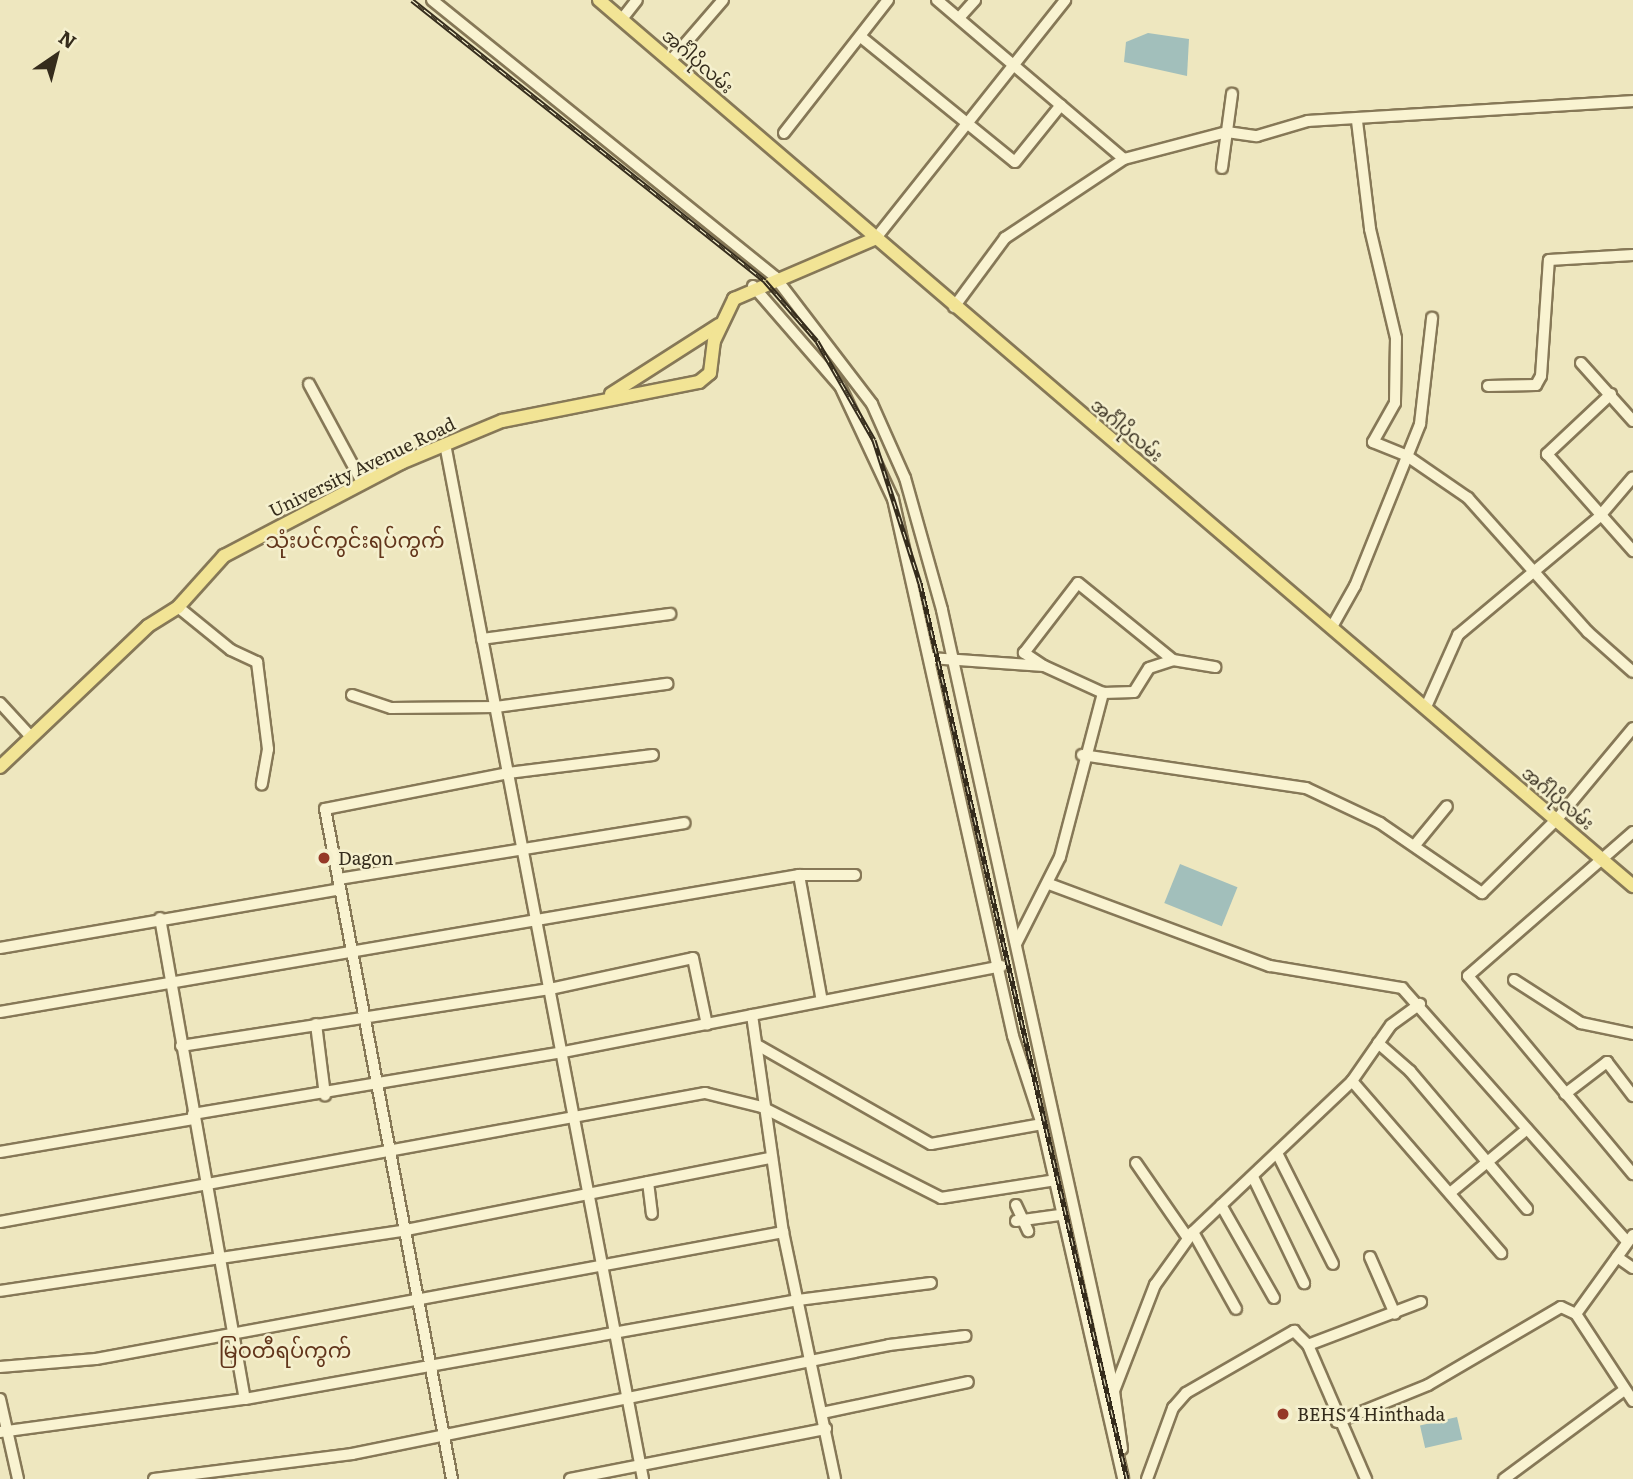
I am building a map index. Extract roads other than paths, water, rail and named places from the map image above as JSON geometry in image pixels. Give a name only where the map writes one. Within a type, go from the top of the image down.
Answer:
[{"type":"main road","name":"အင်္ဂါပိုလမ်း","points":[[599,0],[672,59],[954,307],[1558,818],[1633,887]]},
{"type":"main road","name":"University Avenue Road","points":[[0,767],[148,626],[178,607],[224,556],[362,482],[445,443],[521,415],[705,379],[725,306],[753,286],[876,238]]},
{"type":"main road","points":[[606,397],[719,325]]},
{"type":"street","points":[[432,0],[775,277],[872,404],[905,478],[954,659],[1114,1391],[1130,1479]]},
{"type":"street","points":[[622,19],[637,0]]},
{"type":"street","points":[[672,59],[723,0]]},
{"type":"street","points":[[784,133],[888,0]]},
{"type":"street","points":[[937,0],[1015,62],[1124,159]]},
{"type":"street","points":[[959,18],[975,0]]},
{"type":"street","points":[[876,238],[1065,0]]},
{"type":"street","points":[[861,37],[1015,162],[1061,105]]},
{"type":"street","points":[[1222,168],[1232,94]]},
{"type":"street","points":[[954,307],[1005,238],[1124,159],[1227,132],[1257,136],[1308,121],[1357,121],[1387,114],[1633,101]]},
{"type":"street","points":[[1357,121],[1370,229],[1396,338],[1395,403],[1373,443],[1407,456],[1468,498],[1535,569],[1588,632],[1633,672]]},
{"type":"street","points":[[1488,386],[1536,385],[1541,376],[1549,260],[1633,255]]},
{"type":"street","points":[[753,286],[801,338],[861,419],[893,499],[1002,966],[1013,1035],[1041,1124],[1050,1181],[1123,1479]]},
{"type":"street","points":[[1333,625],[1407,456],[1428,388],[1432,318]]},
{"type":"street","points":[[1581,363],[1633,421]]},
{"type":"street","points":[[309,384],[362,482]]},
{"type":"street","points":[[1611,394],[1547,454],[1599,517],[1633,551]]},
{"type":"street","points":[[445,443],[508,773],[525,848],[534,920],[564,1052],[601,1265],[617,1335],[643,1479]]},
{"type":"street","points":[[1426,707],[1458,635],[1599,517],[1633,477]]},
{"type":"street","points":[[1173,660],[1079,583],[1024,653],[1044,666],[1103,693],[1134,692],[1149,668],[1173,660],[1215,667]]},
{"type":"street","points":[[178,607],[231,650],[257,662],[268,749],[262,784]]},
{"type":"street","points":[[482,639],[670,614]]},
{"type":"street","points":[[930,657],[1044,666]]},
{"type":"street","points":[[352,695],[391,708],[496,707],[667,684]]},
{"type":"street","points":[[1016,944],[1049,884],[1082,755],[1103,693]]},
{"type":"street","points":[[0,703],[31,737]]},
{"type":"street","points":[[1082,755],[1306,788],[1415,845],[1482,893],[1558,818],[1633,728]]},
{"type":"street","points":[[452,1479],[406,1230],[348,951],[325,809],[508,773],[653,755]]},
{"type":"street","points":[[1415,845],[1447,806]]},
{"type":"street","points":[[0,948],[525,848],[684,823]]},
{"type":"street","points":[[1633,832],[1468,976],[1633,1174]]},
{"type":"street","points":[[799,875],[822,1001]]},
{"type":"street","points":[[0,1012],[799,875],[855,875]]},
{"type":"street","points":[[1049,884],[1227,953],[1402,988],[1420,1004],[1527,1129],[1630,1238],[1576,1314]]},
{"type":"street","points":[[160,918],[216,1257],[245,1399]]},
{"type":"street","points":[[181,1046],[550,989],[693,958],[707,1025]]},
{"type":"street","points":[[0,1152],[564,1052],[1002,966]]},
{"type":"street","points":[[1514,980],[1581,1023],[1633,1034]]},
{"type":"street","points":[[1114,1391],[1155,1285],[1190,1235],[1352,1081],[1378,1043],[1420,1004]]},
{"type":"street","points":[[752,1015],[759,1046],[762,1107],[783,1232],[835,1479]]},
{"type":"street","points":[[316,1024],[325,1095]]},
{"type":"street","points":[[1378,1043],[1489,1161],[1527,1209]]},
{"type":"street","points":[[759,1046],[931,1144],[1041,1124]]},
{"type":"street","points":[[1565,1094],[1608,1062],[1633,1096]]},
{"type":"street","points":[[1352,1081],[1501,1252]]},
{"type":"street","points":[[0,1222],[576,1120],[705,1093],[762,1107],[941,1198],[1050,1181]]},
{"type":"street","points":[[1450,1193],[1527,1129]]},
{"type":"street","points":[[1277,1153],[1333,1264]]},
{"type":"street","points":[[0,1291],[406,1230],[771,1158]]},
{"type":"street","points":[[1136,1163],[1190,1235],[1236,1309]]},
{"type":"street","points":[[1253,1177],[1304,1283]]},
{"type":"street","points":[[648,1182],[652,1214]]},
{"type":"street","points":[[1016,1205],[1028,1231]]},
{"type":"street","points":[[1222,1205],[1274,1298]]},
{"type":"street","points":[[1021,1220],[1060,1214]]},
{"type":"street","points":[[0,1367],[96,1359],[418,1302],[783,1232]]},
{"type":"street","points":[[1617,1257],[1633,1268]]},
{"type":"street","points":[[1370,1258],[1395,1314]]},
{"type":"street","points":[[4,1432],[245,1399],[617,1335],[798,1300],[931,1283]]},
{"type":"street","points":[[1308,1345],[1421,1302]]},
{"type":"street","points":[[1337,1422],[1428,1385],[1561,1307],[1576,1314],[1623,1391],[1633,1401]]},
{"type":"street","points":[[1147,1479],[1161,1437],[1186,1394],[1294,1331],[1308,1345],[1337,1422],[1366,1479]]},
{"type":"street","points":[[154,1479],[352,1454],[812,1361],[965,1336]]},
{"type":"street","points":[[822,1413],[968,1382]]},
{"type":"street","points":[[1504,1479],[1623,1391]]},
{"type":"street","points":[[0,1399],[4,1432],[18,1479]]},
{"type":"street","points":[[570,1479],[826,1429]]},
{"type":"water","points":[[1148,33],[1189,39],[1187,76],[1124,62],[1126,42]]},
{"type":"water","points":[[1180,864],[1237,887],[1222,926],[1164,903]]},
{"type":"water","points":[[1457,1417],[1462,1439],[1425,1448],[1420,1426]]},
{"type":"railway","points":[[412,0],[765,281],[817,341],[874,440],[920,583],[1127,1479]]},
{"type":"place","name":"Dagon","points":[[324,858]]},
{"type":"place","name":"BEHS 4 Hinthada","points":[[1283,1414]]},
{"type":"district","name":"သုံးပင်ကွင်းရပ်ကွက်","points":[[355,539]]},
{"type":"district","name":"မြဝတီရပ်ကွက်","points":[[285,1349]]}]
